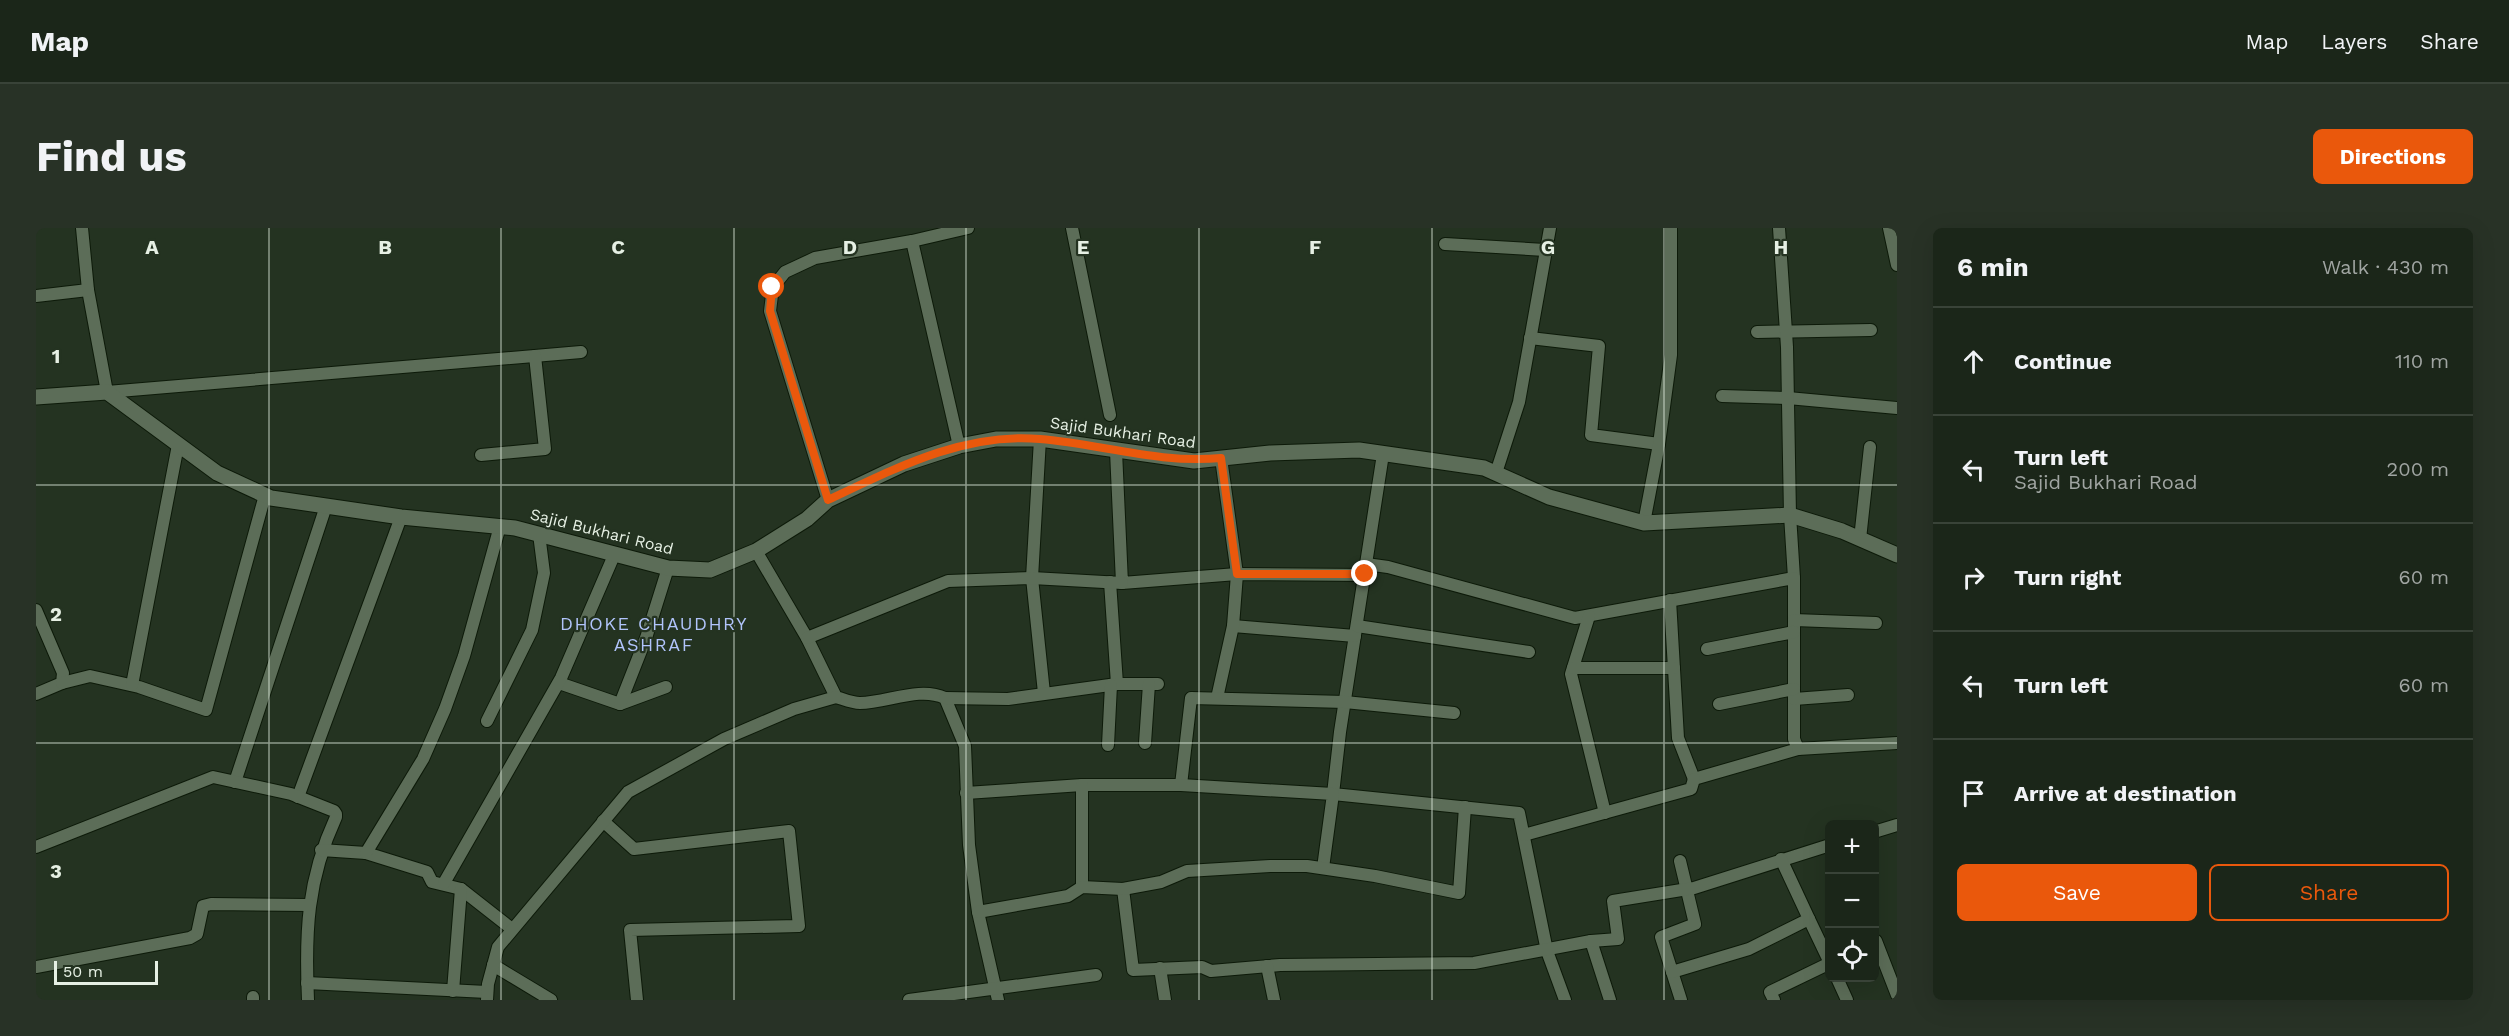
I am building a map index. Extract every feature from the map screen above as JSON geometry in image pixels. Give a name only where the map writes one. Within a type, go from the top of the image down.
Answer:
[{"type":"street","points":[[82,228],[88,290],[107,392]]},
{"type":"street","points":[[828,500],[770,311],[772,287],[786,272],[815,258],[912,241],[926,233],[968,228]]},
{"type":"street","points":[[1072,228],[1110,415]]},
{"type":"street","points":[[1496,473],[1519,402],[1550,228]]},
{"type":"street","points":[[1644,523],[1659,444],[1671,355],[1671,228]]},
{"type":"street","points":[[1779,228],[1786,333],[1790,515],[1794,578],[1794,739],[1798,749]]},
{"type":"street","points":[[1889,228],[1897,265]]},
{"type":"street","points":[[912,241],[959,446]]},
{"type":"street","points":[[1445,244],[1545,250]]},
{"type":"street","points":[[36,297],[88,290]]},
{"type":"street","points":[[1757,332],[1871,330]]},
{"type":"street","points":[[1530,338],[1599,346],[1591,435],[1659,444]]},
{"type":"street","points":[[36,397],[581,352]]},
{"type":"street","points":[[481,456],[546,449],[536,356]]},
{"type":"street","name":"Sajid Bukhari Road","points":[[107,392],[217,473],[271,498],[401,517],[500,526],[668,568],[710,570],[756,551],[807,519],[828,500],[904,464],[959,446],[996,439],[1040,439],[1194,461],[1270,453],[1359,450],[1484,468],[1549,497],[1644,523],[1790,515],[1842,531],[1897,555]]},
{"type":"street","points":[[1722,396],[1788,398],[1897,408]]},
{"type":"street","points":[[1040,439],[1032,578],[1044,693]]},
{"type":"street","points":[[132,685],[178,445]]},
{"type":"street","points":[[1860,539],[1870,447]]},
{"type":"street","points":[[1108,745],[1114,685],[1116,451]]},
{"type":"street","points":[[1323,868],[1345,702],[1383,454]]},
{"type":"street","points":[[1217,698],[1233,626],[1237,574],[1221,458]]},
{"type":"street","points":[[36,694],[63,683],[90,676],[132,685],[206,710],[265,495]]},
{"type":"street","points":[[235,782],[326,506]]},
{"type":"street","points":[[298,797],[401,517]]},
{"type":"street","points":[[366,853],[423,759],[445,709],[464,656],[500,526]]},
{"type":"street","points":[[488,722],[532,630],[544,573],[539,534]]},
{"type":"street","points":[[756,551],[807,638],[836,697]]},
{"type":"street","points":[[444,883],[558,683],[615,553]]},
{"type":"street","points":[[807,638],[948,581],[1032,578],[1116,583],[1237,574],[1388,567],[1575,618],[1794,578]]},
{"type":"street","points":[[620,704],[646,638],[668,568]]},
{"type":"street","points":[[1524,835],[1691,789],[1694,779],[1678,738],[1670,600]]},
{"type":"street","points":[[36,609],[63,673],[63,683]]},
{"type":"street","points":[[1589,616],[1571,674],[1605,813]]},
{"type":"street","points":[[1707,649],[1794,626],[1876,623]]},
{"type":"street","points":[[1233,626],[1356,631],[1529,651]]},
{"type":"street","points":[[1573,668],[1674,668]]},
{"type":"street","points":[[558,683],[620,704],[666,687]]},
{"type":"street","points":[[307,983],[453,991],[487,996],[498,947],[628,792],[724,739],[794,709],[836,697],[858,704],[899,696],[938,695],[945,698],[1008,699],[1114,685],[1153,684],[1145,743]]},
{"type":"street","points":[[1719,704],[1794,694],[1848,695]]},
{"type":"street","points":[[945,698],[965,746],[969,845],[978,912],[997,995]]},
{"type":"street","points":[[1181,784],[1191,698],[1345,702],[1454,713]]},
{"type":"street","points":[[1694,779],[1798,749],[1897,743]]},
{"type":"street","points":[[36,848],[213,777],[298,797],[336,813],[321,850],[309,905],[308,1000]]},
{"type":"street","points":[[966,792],[1082,785],[1181,784],[1333,794],[1519,813],[1548,951],[1565,1000]]},
{"type":"street","points":[[1082,785],[1082,887]]},
{"type":"street","points":[[978,912],[1068,896],[1082,887],[1123,889],[1161,882],[1187,871],[1270,866],[1323,868],[1459,893],[1465,807]]},
{"type":"street","points":[[603,821],[634,849],[789,831],[799,926],[630,930],[637,1000]]},
{"type":"street","points":[[1879,831],[1897,825]]},
{"type":"street","points":[[1123,889],[1133,970],[1202,966],[1211,971],[1267,966],[1474,963],[1548,951],[1591,941],[1618,939],[1613,901],[1687,889],[1825,847]]},
{"type":"street","points":[[321,850],[366,853],[427,872],[432,882],[444,883],[461,889],[512,929]]},
{"type":"street","points":[[1781,860],[1825,953]]},
{"type":"street","points":[[1680,861],[1695,924],[1661,937],[1681,1000]]},
{"type":"street","points":[[453,991],[461,889]]},
{"type":"street","points":[[36,966],[190,938],[197,934],[203,906],[211,904],[309,905]]},
{"type":"street","points":[[1672,972],[1749,949],[1809,919]]},
{"type":"street","points":[[1591,941],[1610,1000]]},
{"type":"street","points":[[1879,949],[1893,973],[1897,995]]},
{"type":"street","points":[[493,965],[551,1000]]},
{"type":"street","points":[[1773,1000],[1770,992],[1825,965]]},
{"type":"street","points":[[1267,966],[1274,1000]]},
{"type":"street","points":[[1160,968],[1165,1000]]},
{"type":"street","points":[[909,1000],[997,995],[1096,975]]},
{"type":"street","points":[[1838,982],[1847,1000]]},
{"type":"district","name":"DHOKE CHAUDHRY ASHRAF","points":[[654,634]]},
{"type":"route","points":[[772,287],[770,311],[828,500],[904,464],[959,446],[996,439],[1040,439],[1194,461],[1221,458],[1237,574],[1365,574]]}]
